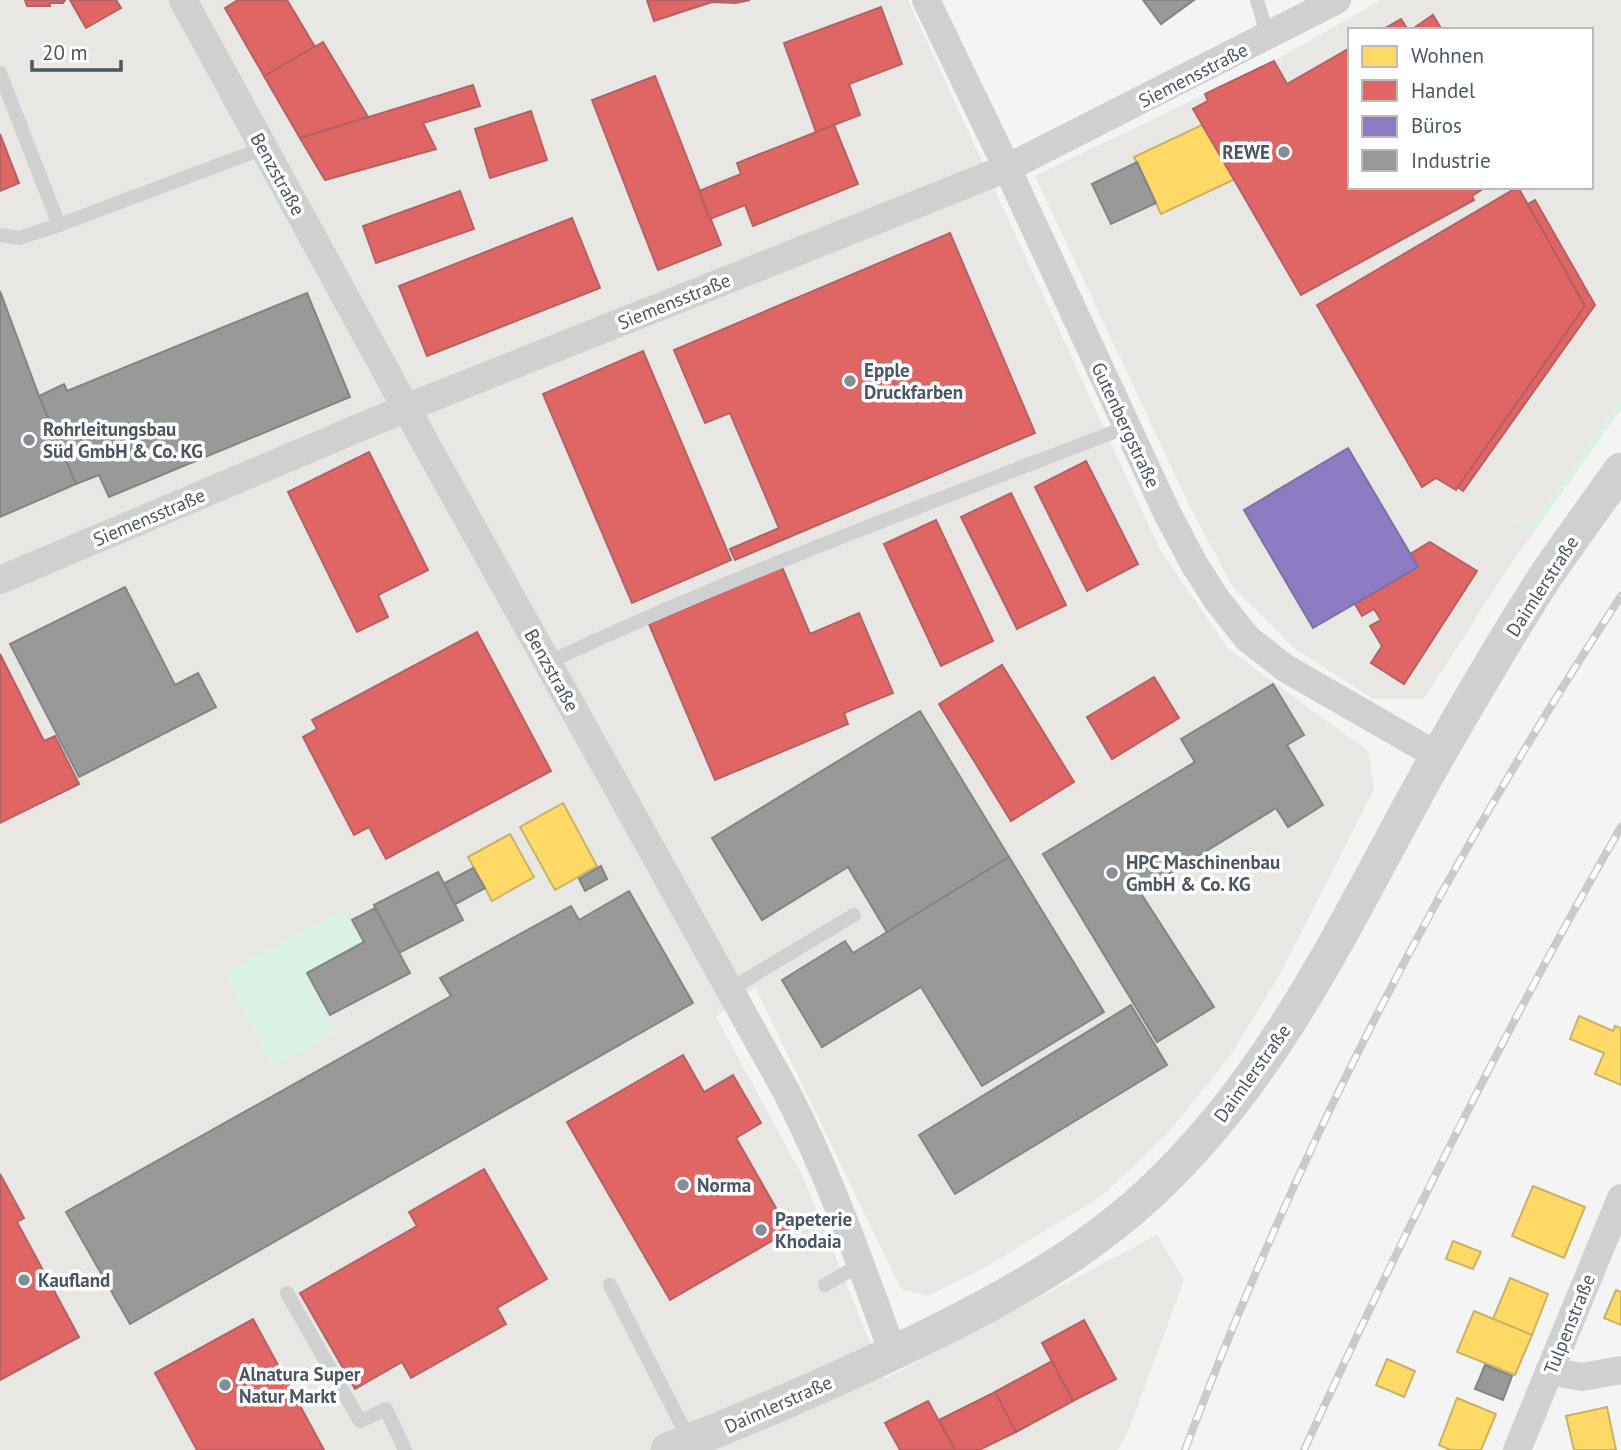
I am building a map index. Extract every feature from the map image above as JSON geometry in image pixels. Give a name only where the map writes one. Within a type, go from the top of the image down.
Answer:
[{"type":"street","name":"Benzstraße","points":[[183,0],[405,408],[813,1143],[893,1353]]},
{"type":"street","name":"Gutenbergstraße","points":[[926,0],[1167,513],[1217,600],[1247,638],[1285,668],[1438,756]]},
{"type":"street","name":"Siemensstraße","points":[[0,580],[405,408],[1007,168],[1336,0]]},
{"type":"street","name":"Daimlerstraße","points":[[679,1446],[893,1353],[1035,1280],[1076,1253],[1138,1204],[1181,1163],[1237,1098],[1289,1023],[1438,756],[1547,575],[1621,470]]},
{"type":"street","name":"Tulpenstraße","points":[[1517,1450],[1621,1198]]},
{"type":"street","points":[[1549,1371],[1582,1377],[1621,1370]]},
{"type":"lane","points":[[1257,0],[1268,37]]},
{"type":"lane","points":[[0,74],[59,225]]},
{"type":"lane","points":[[0,235],[19,238],[59,225],[264,148]]},
{"type":"lane","points":[[547,663],[784,558],[1127,427]]},
{"type":"lane","points":[[729,990],[853,915]]},
{"type":"lane","points":[[825,1285],[861,1264]]},
{"type":"lane","points":[[610,1285],[679,1446]]},
{"type":"lane","points":[[286,1293],[360,1421],[386,1409],[405,1450]]},
{"type":"shaded area","points":[[0,0],[908,0],[1159,548],[1228,649],[1368,751],[1374,789],[1278,978],[1230,1056],[1167,1134],[1102,1196],[986,1267],[927,1296],[901,1289],[755,987],[716,1017],[803,1177],[885,1379],[1157,1235],[1184,1280],[1129,1429],[1118,1450],[0,1450]]},
{"type":"shaded area","points":[[1381,0],[1621,0],[1621,409],[1504,574],[1424,699],[1373,699],[1294,648],[1233,587],[1191,509],[1035,176],[1274,61]]},
{"type":"green space","points":[[1621,400],[1621,409],[1533,533],[1511,520],[1513,517],[1530,528]]},
{"type":"green space","points":[[344,909],[362,942],[306,973],[337,1032],[273,1066],[224,973]]},
{"type":"building: Wohnen","points":[[1202,125],[1235,179],[1161,214],[1134,157]]},
{"type":"building: Wohnen","points":[[563,803],[597,866],[555,890],[520,827]]},
{"type":"building: Wohnen","points":[[510,834],[534,877],[492,901],[468,857]]},
{"type":"building: Wohnen","points":[[1579,1016],[1613,1031],[1615,1026],[1621,1028],[1621,1085],[1595,1074],[1604,1053],[1570,1039]]},
{"type":"building: Wohnen","points":[[1533,1186],[1585,1207],[1564,1258],[1512,1236]]},
{"type":"building: Wohnen","points":[[1453,1241],[1481,1252],[1473,1269],[1446,1259]]},
{"type":"building: Wohnen","points":[[1510,1278],[1548,1294],[1532,1335],[1493,1319]]},
{"type":"building: Wohnen","points":[[1616,1290],[1621,1292],[1621,1325],[1604,1318]]},
{"type":"building: Wohnen","points":[[1474,1311],[1532,1335],[1515,1375],[1457,1352]]},
{"type":"building: Wohnen","points":[[1387,1359],[1415,1371],[1404,1397],[1376,1385]]},
{"type":"building: Wohnen","points":[[1457,1398],[1496,1414],[1481,1450],[1450,1450],[1439,1445]]},
{"type":"building: Wohnen","points":[[1607,1407],[1616,1450],[1574,1450],[1566,1416]]},
{"type":"building: Handel","points":[[25,0],[65,0],[63,3],[50,3],[50,6],[27,6]]},
{"type":"building: Handel","points":[[70,0],[116,0],[121,8],[86,28]]},
{"type":"building: Handel","points":[[238,0],[287,0],[315,47],[264,76],[225,8]]},
{"type":"building: Handel","points":[[647,0],[750,0],[736,3],[712,2],[654,21]]},
{"type":"building: Handel","points":[[881,7],[902,64],[849,84],[860,115],[816,132],[784,43]]},
{"type":"building: Handel","points":[[1433,15],[1441,28],[1414,28]]},
{"type":"building: Handel","points":[[1401,19],[1407,28],[1385,28]]},
{"type":"building: Handel","points":[[323,42],[368,117],[300,138],[264,76]]},
{"type":"building: Handel","name":"REWE","points":[[1348,49],[1348,189],[1483,189],[1472,196],[1474,200],[1301,295],[1193,109],[1208,101],[1205,94],[1274,61],[1287,84]]},
{"type":"building: Handel","points":[[655,76],[721,245],[658,270],[592,100]]},
{"type":"building: Handel","points":[[473,85],[480,106],[423,123],[436,149],[325,180],[300,138]]},
{"type":"building: Handel","points":[[531,111],[547,160],[490,178],[475,129]]},
{"type":"building: Handel","points":[[834,125],[858,184],[753,226],[745,205],[710,219],[699,191],[741,174],[737,163]]},
{"type":"building: Handel","points":[[0,134],[19,183],[0,191]]},
{"type":"building: Handel","points":[[1515,189],[1519,189],[1585,306],[1456,490],[1436,478],[1422,487],[1317,305]]},
{"type":"building: Handel","points":[[460,191],[474,229],[376,263],[363,226]]},
{"type":"building: Handel","points":[[1535,200],[1595,305],[1463,491],[1458,487],[1585,306],[1528,204]]},
{"type":"building: Handel","points":[[572,218],[600,288],[427,356],[399,286]]},
{"type":"building: Handel","name":"Epple Druckfarben","points":[[950,233],[1035,433],[735,560],[730,549],[779,528],[730,413],[705,423],[674,350]]},
{"type":"building: Handel","points":[[643,351],[731,560],[632,603],[543,394]]},
{"type":"building: Handel","points":[[369,452],[428,570],[378,595],[388,617],[357,632],[288,492]]},
{"type":"building: Handel","points":[[1086,461],[1138,564],[1087,591],[1035,487]]},
{"type":"building: Handel","points":[[1011,493],[1066,605],[1017,629],[961,517]]},
{"type":"building: Handel","points":[[936,520],[993,641],[941,666],[884,544]]},
{"type":"building: Handel","points":[[1430,542],[1477,571],[1404,684],[1371,663],[1382,646],[1370,626],[1381,620],[1374,609],[1362,616],[1355,604],[1418,567],[1410,554]]},
{"type":"building: Handel","points":[[782,567],[810,634],[859,613],[893,693],[844,713],[848,724],[715,780],[649,624]]},
{"type":"building: Handel","points":[[477,632],[551,771],[386,859],[369,827],[354,835],[303,737],[317,729],[312,720]]},
{"type":"building: Handel","points":[[0,654],[44,741],[55,736],[79,784],[0,823]]},
{"type":"building: Handel","points":[[1002,665],[1074,782],[1011,821],[939,704]]},
{"type":"building: Handel","points":[[1154,677],[1179,718],[1112,759],[1087,717]]},
{"type":"building: Handel","name":"Norma","points":[[683,1055],[704,1092],[733,1075],[761,1123],[736,1138],[789,1231],[670,1300],[567,1122]]},
{"type":"building: Handel","points":[[484,1169],[547,1279],[497,1308],[506,1324],[411,1378],[402,1362],[355,1389],[300,1293],[417,1226],[409,1212]]},
{"type":"building: Handel","name":"Kaufland","points":[[0,1174],[24,1218],[17,1222],[79,1337],[0,1380]]},
{"type":"building: Handel","name":"Alnatura Super Natur Markt","points":[[253,1319],[324,1450],[197,1450],[155,1373]]},
{"type":"building: Handel","points":[[1084,1320],[1116,1379],[1073,1401],[1042,1343]]},
{"type":"building: Handel","points":[[1052,1361],[1073,1401],[1016,1432],[995,1392]]},
{"type":"building: Handel","points":[[995,1392],[1016,1432],[979,1450],[955,1450],[939,1420]]},
{"type":"building: Handel","points":[[928,1401],[955,1450],[900,1450],[885,1423]]},
{"type":"building: Büros","points":[[1348,448],[1418,567],[1313,628],[1244,510]]},
{"type":"building: Industrie","points":[[1143,0],[1194,0],[1161,24]]},
{"type":"building: Industrie","points":[[1137,162],[1156,203],[1111,224],[1092,184]]},
{"type":"building: Industrie","name":"Rohrleitungsbau Süd GmbH & Co. KG","points":[[0,291],[39,396],[76,484],[0,517]]},
{"type":"building: Industrie","points":[[307,293],[350,397],[109,497],[99,475],[76,484],[39,396],[64,384],[67,391]]},
{"type":"building: Industrie","points":[[125,587],[175,685],[198,673],[216,707],[79,777],[10,644]]},
{"type":"building: Industrie","name":"HPC Maschinenbau GmbH & Co. KG","points":[[1273,684],[1304,735],[1287,745],[1323,805],[1288,827],[1276,808],[1140,892],[1214,1007],[1157,1042],[1043,854],[1195,762],[1181,739]]},
{"type":"building: Industrie","points":[[920,711],[1009,857],[887,932],[848,867],[762,920],[712,838]]},
{"type":"building: Industrie","points":[[1009,857],[1104,1012],[982,1086],[921,987],[822,1047],[782,980],[845,941],[853,953]]},
{"type":"building: Industrie","points":[[601,866],[607,879],[585,891],[579,879]]},
{"type":"building: Industrie","points":[[473,868],[485,888],[454,905],[443,884]]},
{"type":"building: Industrie","points":[[438,872],[463,920],[399,953],[374,905]]},
{"type":"building: Industrie","points":[[629,891],[693,1003],[130,1324],[66,1212],[451,996],[440,978],[571,906],[579,920]]},
{"type":"building: Industrie","points":[[375,908],[410,973],[330,1015],[307,973],[364,942],[352,920]]},
{"type":"building: Industrie","points":[[1131,1005],[1167,1065],[955,1194],[919,1135]]},
{"type":"building: Industrie","points":[[1485,1365],[1512,1376],[1503,1400],[1475,1389]]},
{"type":"railway","points":[[1185,1450],[1228,1338],[1275,1228],[1379,1011],[1495,800],[1621,596]]},
{"type":"railway","points":[[1304,1450],[1455,1135],[1536,980],[1621,827]]},
{"type":"place","name":"REWE","points":[[1284,152]]},
{"type":"place","name":"Epple Druckfarben","points":[[850,381]]},
{"type":"place","name":"Rohrleitungsbau Süd GmbH & Co. KG","points":[[29,440]]},
{"type":"place","name":"HPC Maschinenbau GmbH & Co. KG","points":[[1112,873]]},
{"type":"place","name":"Norma","points":[[683,1185]]},
{"type":"place","name":"Papeterie Khodaia","points":[[761,1230]]},
{"type":"place","name":"Kaufland","points":[[24,1280]]},
{"type":"place","name":"Alnatura Super Natur Markt","points":[[225,1385]]}]
